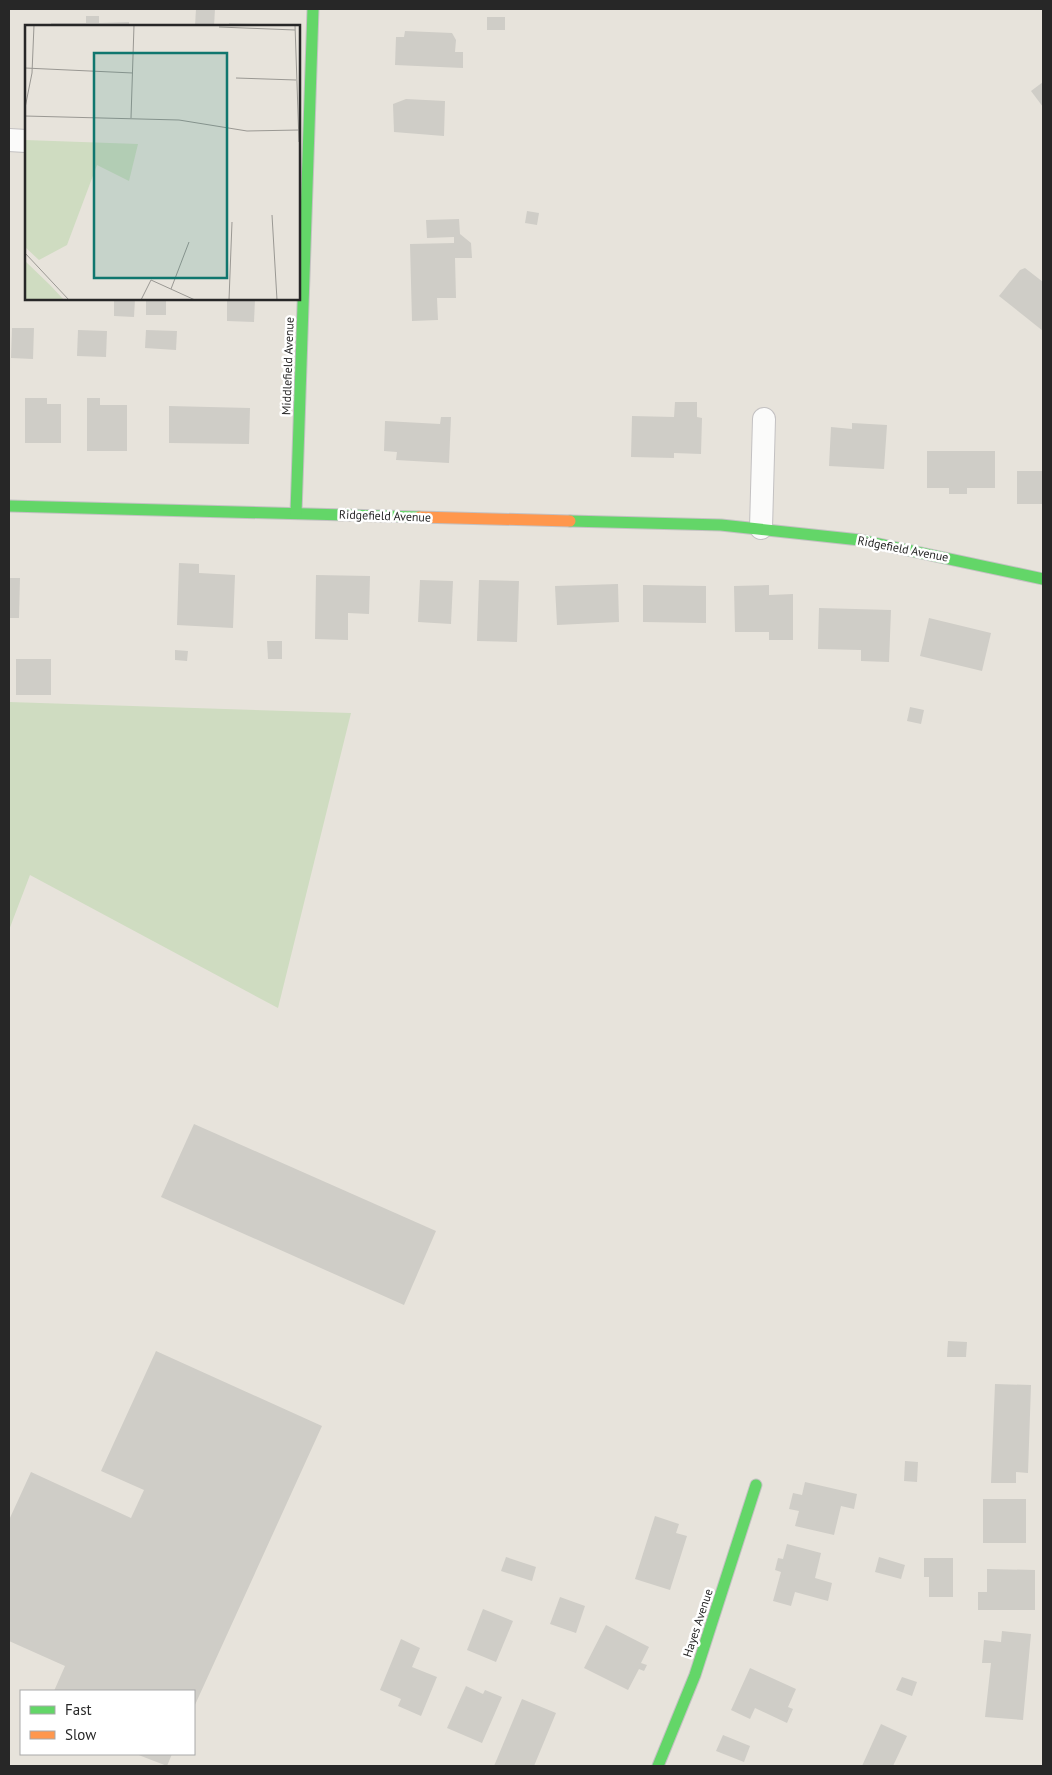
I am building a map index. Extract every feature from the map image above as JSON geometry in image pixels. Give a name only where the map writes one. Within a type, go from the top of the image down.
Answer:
[{"type":"street","name":"Middlefield Avenue","points":[[296,513],[303,152],[313,9]]},
{"type":"street","points":[[9,140],[25,141]]},
{"type":"street","points":[[761,528],[764,419]]},
{"type":"street","name":"Ridgefield Avenue","points":[[9,506],[675,522],[761,528],[894,546],[1043,579]]},
{"type":"street","name":"Hayes Avenue","points":[[658,1766],[695,1675],[756,1485]]},
{"type":"green space","points":[[9,702],[351,713],[278,1008],[30,875],[9,930]]},
{"type":"building","points":[[196,9],[215,9],[214,25],[195,25]]},
{"type":"building","points":[[86,16],[99,16],[99,23],[129,22],[129,25],[51,25],[51,23],[86,23]]},
{"type":"building","points":[[487,17],[505,17],[505,30],[487,30]]},
{"type":"building","points":[[229,23],[259,24],[259,25],[229,25]]},
{"type":"building","points":[[405,31],[452,33],[456,40],[455,52],[463,52],[463,68],[395,65],[396,37],[404,37]]},
{"type":"building","points":[[1043,82],[1043,107],[1031,91]]},
{"type":"building","points":[[406,99],[445,101],[444,136],[394,132],[393,104]]},
{"type":"building","points":[[527,211],[539,213],[537,225],[525,223]]},
{"type":"building","points":[[459,219],[460,234],[471,243],[472,258],[455,258],[456,298],[437,298],[438,320],[412,321],[410,244],[454,243],[454,237],[427,238],[426,220]]},
{"type":"building","points":[[1025,268],[1043,282],[1043,331],[999,296],[1020,270]]},
{"type":"building","points":[[114,300],[135,300],[134,317],[114,316]]},
{"type":"building","points":[[146,300],[166,300],[166,315],[146,315]]},
{"type":"building","points":[[227,300],[255,300],[254,322],[227,321]]},
{"type":"building","points":[[12,328],[34,328],[33,359],[11,358]]},
{"type":"building","points":[[78,330],[107,331],[106,357],[77,356]]},
{"type":"building","points":[[146,330],[177,331],[176,350],[145,348]]},
{"type":"building","points":[[25,398],[47,398],[47,404],[61,404],[61,443],[25,443]]},
{"type":"building","points":[[87,398],[100,398],[100,405],[127,405],[127,451],[87,451]]},
{"type":"building","points":[[675,402],[697,402],[697,417],[702,418],[701,454],[674,453],[674,458],[631,457],[632,416],[674,417]]},
{"type":"building","points":[[169,406],[250,408],[249,444],[169,443]]},
{"type":"building","points":[[441,417],[451,417],[449,463],[396,460],[397,452],[384,451],[385,421],[440,424]]},
{"type":"building","points":[[852,423],[887,425],[884,469],[829,466],[831,427],[852,429]]},
{"type":"building","points":[[927,451],[995,451],[995,488],[967,488],[967,494],[949,494],[949,488],[927,488]]},
{"type":"building","points":[[1017,471],[1043,471],[1043,504],[1017,504]]},
{"type":"building","points":[[179,563],[199,564],[199,573],[235,575],[233,628],[177,625]]},
{"type":"building","points":[[316,575],[370,576],[369,614],[348,613],[348,640],[315,639]]},
{"type":"building","points":[[9,578],[20,578],[19,618],[9,618]]},
{"type":"building","points":[[420,580],[453,581],[451,624],[418,622]]},
{"type":"building","points":[[479,580],[519,581],[517,642],[477,641]]},
{"type":"building","points":[[618,584],[619,622],[557,625],[555,586]]},
{"type":"building","points":[[643,585],[706,586],[706,623],[643,622]]},
{"type":"building","points":[[769,585],[769,595],[793,594],[793,640],[769,640],[769,632],[735,632],[734,586]]},
{"type":"building","points":[[819,608],[891,610],[889,662],[861,661],[861,650],[818,649]]},
{"type":"building","points":[[929,618],[991,633],[982,671],[920,656]]},
{"type":"building","points":[[267,641],[282,641],[282,659],[268,659]]},
{"type":"building","points":[[175,650],[188,651],[187,661],[175,660]]},
{"type":"building","points":[[16,659],[51,659],[51,695],[16,695]]},
{"type":"building","points":[[910,707],[924,710],[921,724],[907,721]]},
{"type":"building","points":[[194,1124],[436,1231],[404,1305],[161,1197]]},
{"type":"building","points":[[948,1341],[967,1342],[966,1357],[947,1357]]},
{"type":"building","points":[[156,1351],[322,1426],[195,1705],[195,1690],[54,1690],[65,1666],[9,1641],[9,1520],[31,1472],[131,1518],[144,1490],[101,1471]]},
{"type":"building","points":[[995,1384],[1031,1385],[1028,1473],[1016,1472],[1016,1483],[991,1483]]},
{"type":"building","points":[[905,1461],[918,1462],[917,1482],[904,1481]]},
{"type":"building","points":[[805,1482],[857,1494],[854,1509],[841,1506],[834,1535],[795,1526],[799,1511],[789,1509],[793,1493],[802,1495]]},
{"type":"building","points":[[983,1499],[1026,1499],[1026,1543],[983,1543]]},
{"type":"building","points":[[655,1516],[679,1524],[676,1533],[687,1536],[670,1590],[635,1579]]},
{"type":"building","points":[[787,1544],[821,1553],[815,1578],[832,1583],[828,1601],[795,1592],[791,1606],[773,1601],[781,1572],[775,1570],[778,1558],[783,1559]]},
{"type":"building","points":[[506,1557],[536,1567],[532,1581],[501,1571]]},
{"type":"building","points":[[879,1557],[905,1565],[901,1579],[875,1572]]},
{"type":"building","points":[[924,1558],[953,1558],[953,1597],[929,1597],[929,1577],[924,1577]]},
{"type":"building","points":[[987,1569],[1035,1570],[1035,1610],[978,1610],[978,1592],[987,1592]]},
{"type":"building","points":[[560,1597],[585,1606],[576,1633],[550,1624]]},
{"type":"building","points":[[483,1609],[513,1621],[496,1662],[467,1650]]},
{"type":"building","points":[[606,1625],[649,1647],[641,1663],[647,1665],[644,1671],[639,1669],[628,1690],[584,1668]]},
{"type":"building","points":[[1002,1631],[1031,1634],[1023,1720],[985,1717],[991,1663],[982,1663],[984,1640],[1001,1642]]},
{"type":"building","points":[[401,1639],[420,1648],[412,1667],[437,1677],[421,1716],[398,1706],[401,1699],[380,1690]]},
{"type":"building","points":[[750,1668],[796,1689],[788,1707],[793,1709],[787,1723],[755,1708],[750,1719],[731,1710]]},
{"type":"building","points":[[902,1677],[917,1682],[912,1696],[896,1690]]},
{"type":"building","points":[[466,1686],[483,1694],[485,1690],[502,1697],[482,1743],[447,1728]]},
{"type":"building","points":[[522,1699],[556,1713],[534,1766],[494,1766]]},
{"type":"building","points":[[881,1724],[907,1736],[893,1766],[862,1766]]},
{"type":"building","points":[[723,1735],[750,1746],[744,1762],[716,1751]]},
{"type":"building","points":[[139,1755],[172,1755],[167,1766]]},
{"type":"traffic: fast","points":[[296,513],[313,9]]},
{"type":"traffic: fast","points":[[9,506],[419,517]]},
{"type":"traffic: fast","points":[[570,521],[721,525],[860,540],[1043,579]]},
{"type":"traffic: fast","points":[[658,1766],[695,1675],[756,1485]]},
{"type":"traffic: slow","points":[[419,517],[570,521]]}]
